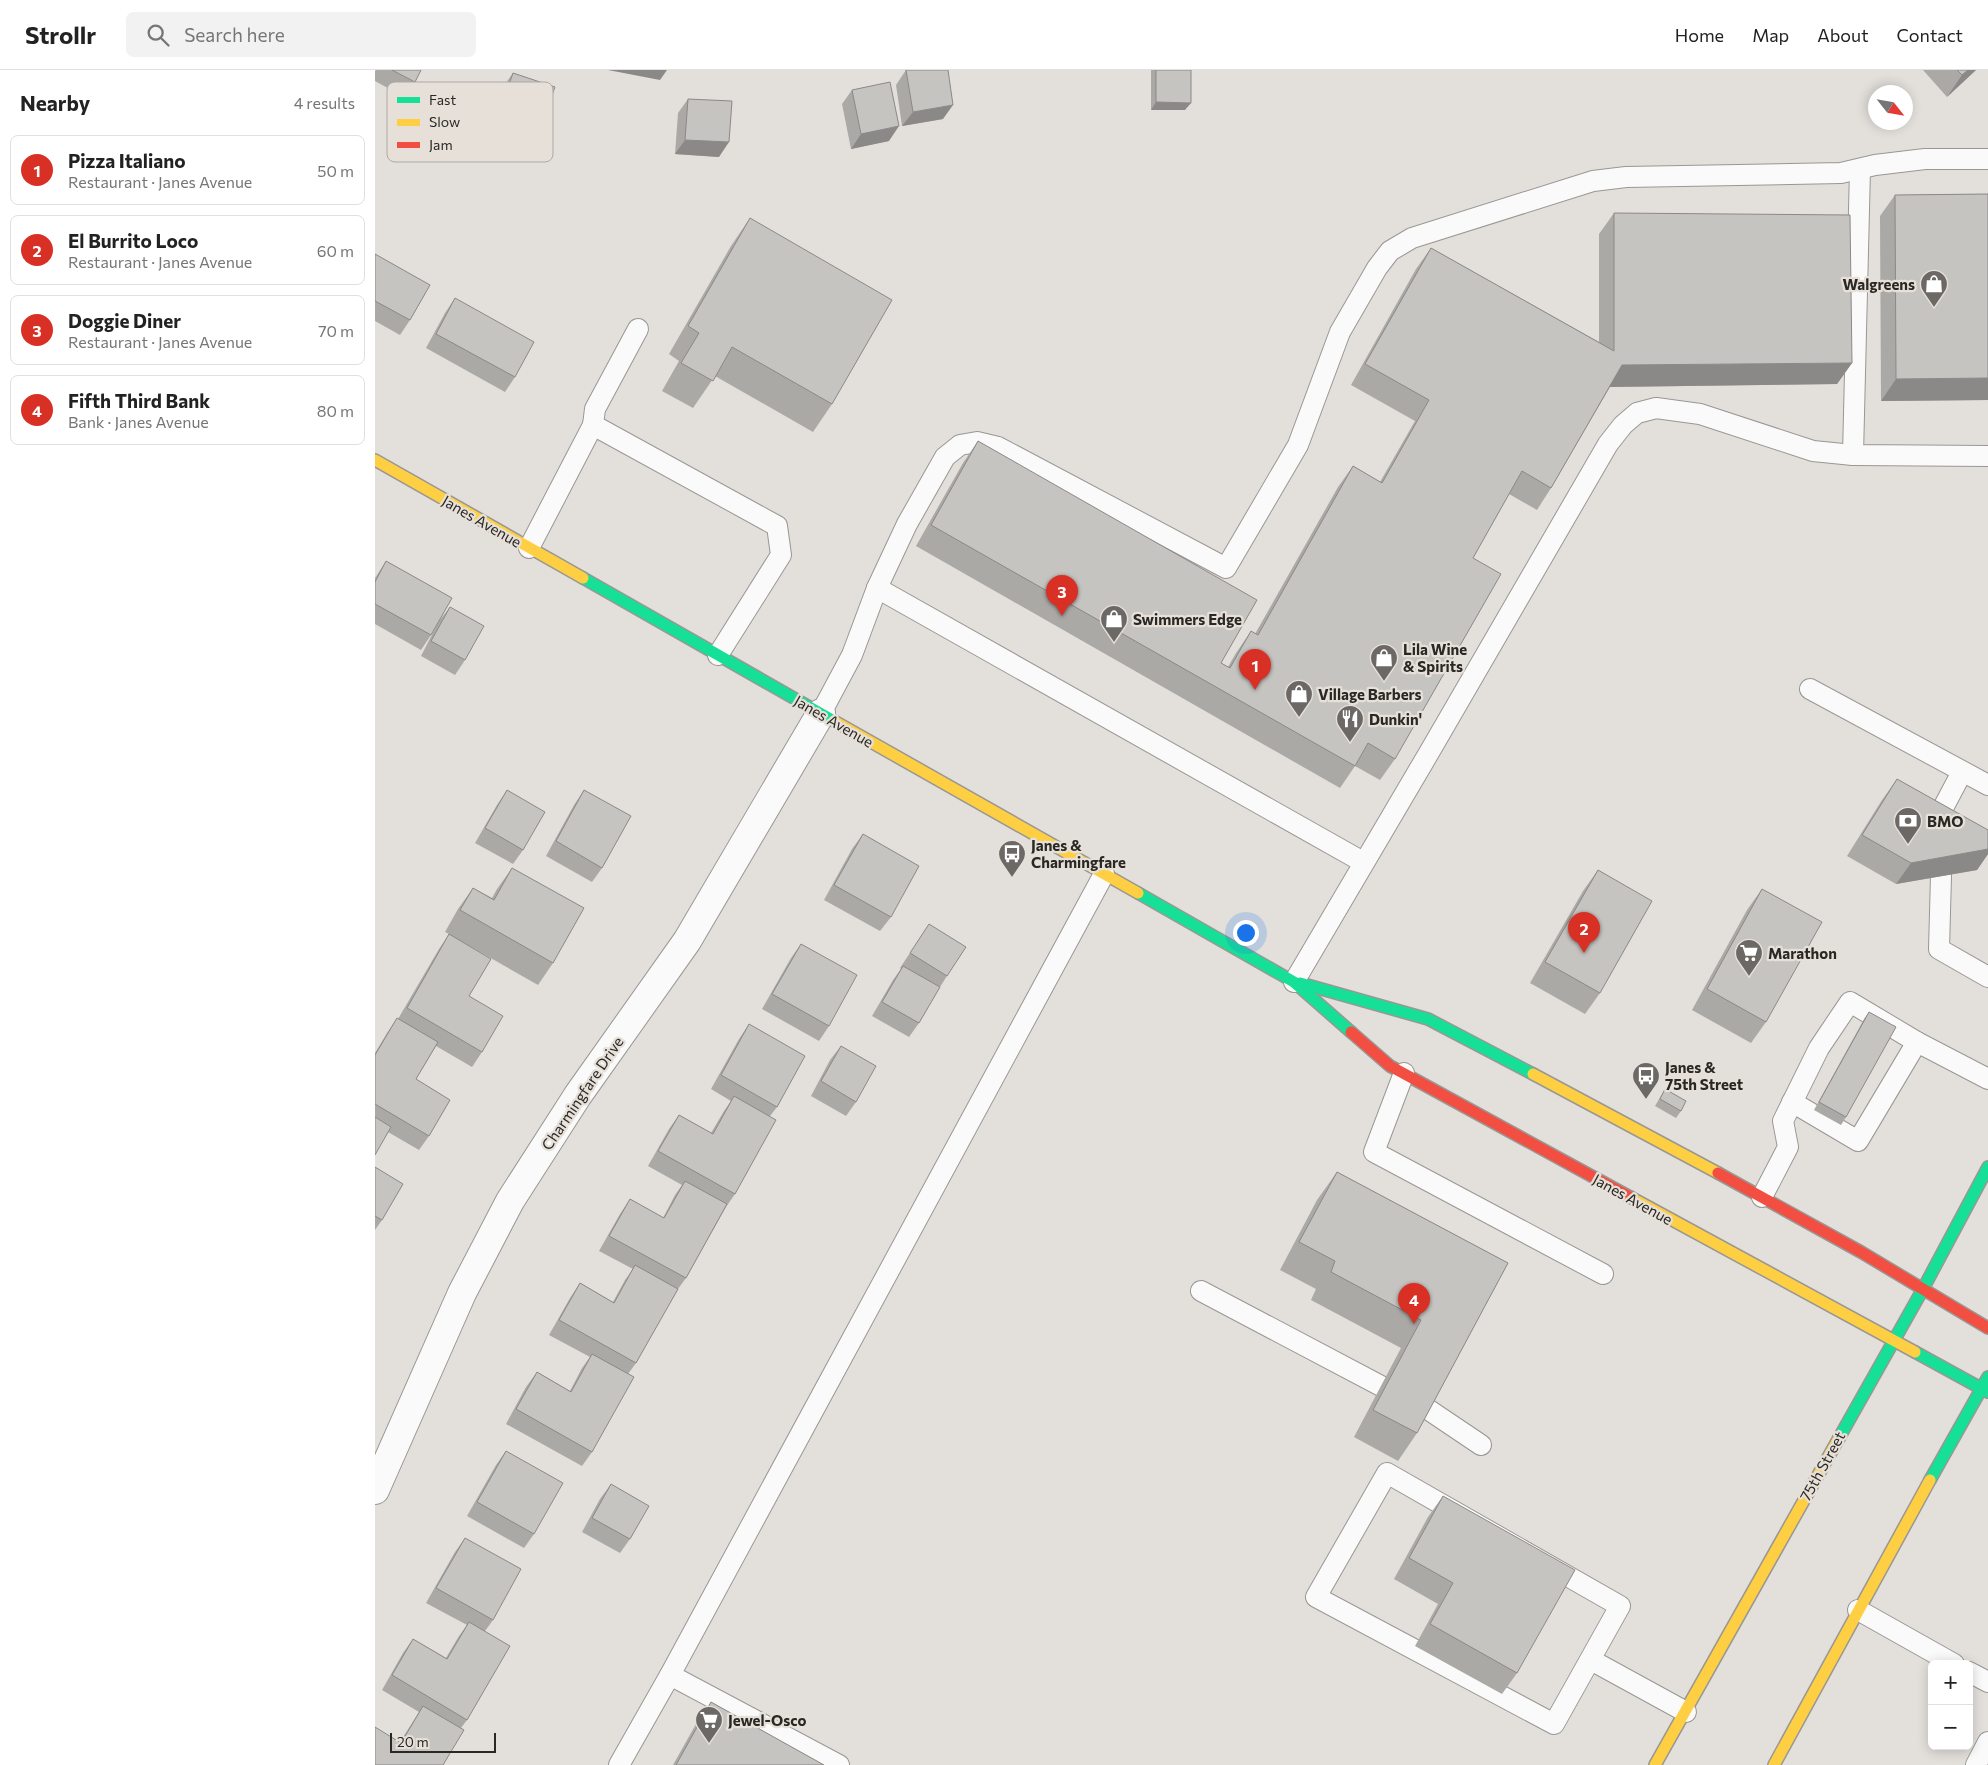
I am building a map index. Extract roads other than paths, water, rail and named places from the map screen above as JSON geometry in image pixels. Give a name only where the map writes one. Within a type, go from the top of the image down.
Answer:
[{"type":"street","name":"Janes Avenue","points":[[375,460],[1294,982],[1390,1066],[1985,1390]]},
{"type":"street","name":"Charmingfare Drive","points":[[375,1490],[462,1293],[510,1201],[578,1095],[687,941],[821,713]]},
{"type":"street","name":"Janes Avenue","points":[[1294,982],[1428,1019],[1762,1197],[1988,1328]]},
{"type":"street","name":"75th Street","points":[[1655,1765],[1923,1289],[1988,1166]]},
{"type":"street","points":[[1774,1765],[1858,1610],[1985,1390],[1988,1377]]},
{"type":"lane","points":[[821,713],[852,655],[877,588],[907,524],[945,457],[960,445],[977,442],[998,447],[1226,568],[1298,445],[1340,332],[1377,268],[1390,251],[1412,238],[1593,181],[1626,177],[1841,173],[1875,165],[1925,159],[1988,159]]},
{"type":"lane","points":[[1853,455],[1860,168]]},
{"type":"lane","points":[[529,548],[593,425],[595,409],[638,329]]},
{"type":"lane","points":[[1294,982],[1608,444],[1623,425],[1637,413],[1656,408],[1700,414],[1813,451],[1853,455],[1988,456]]},
{"type":"lane","points":[[593,425],[777,526],[781,555],[718,655]]},
{"type":"lane","points":[[877,588],[1363,862]]},
{"type":"lane","points":[[1810,689],[1988,785]]},
{"type":"lane","points":[[1942,834],[1943,808],[1963,772]]},
{"type":"lane","points":[[619,1765],[1104,874]]},
{"type":"lane","points":[[1941,876],[1939,949],[1988,977]]},
{"type":"lane","points":[[1762,1197],[1788,1147],[1783,1120],[1791,1102],[1819,1048],[1850,1002],[1917,1042],[1988,1079]]},
{"type":"lane","points":[[1791,1102],[1858,1141],[1917,1042]]},
{"type":"lane","points":[[1404,1073],[1374,1152],[1603,1274]]},
{"type":"lane","points":[[1201,1291],[1381,1386]]},
{"type":"lane","points":[[1426,1408],[1481,1445]]},
{"type":"lane","points":[[1387,1473],[1620,1606],[1591,1660],[1554,1724],[1316,1597],[1387,1473]]},
{"type":"lane","points":[[1858,1610],[1947,1660]]},
{"type":"lane","points":[[1591,1660],[1686,1712]]},
{"type":"lane","points":[[1973,1674],[1988,1682]]},
{"type":"lane","points":[[669,1675],[839,1765]]},
{"type":"lane","points":[[1976,1765],[1988,1742]]},
{"type":"place","name":"Walgreens","points":[[1934,308]]},
{"type":"place","name":"Doggie Diner","points":[[1062,616]]},
{"type":"place","name":"Swimmers Edge","points":[[1114,643]]},
{"type":"place","name":"Lila Wine & Spirits","points":[[1384,682]]},
{"type":"place","name":"Pizza Italiano","points":[[1255,690]]},
{"type":"place","name":"Village Barbers","points":[[1299,718]]},
{"type":"place","name":"Dunkin'","points":[[1350,743]]},
{"type":"place","name":"BMO","points":[[1908,845]]},
{"type":"place","name":"Janes & Charmingfare","points":[[1012,878]]},
{"type":"place","name":"El Burrito Loco","points":[[1584,953]]},
{"type":"place","name":"Marathon","points":[[1749,977]]},
{"type":"place","name":"Janes & 75th Street","points":[[1646,1100]]},
{"type":"place","name":"Fifth Third Bank","points":[[1414,1324]]},
{"type":"place","name":"Jewel-Osco","points":[[709,1744]]}]
